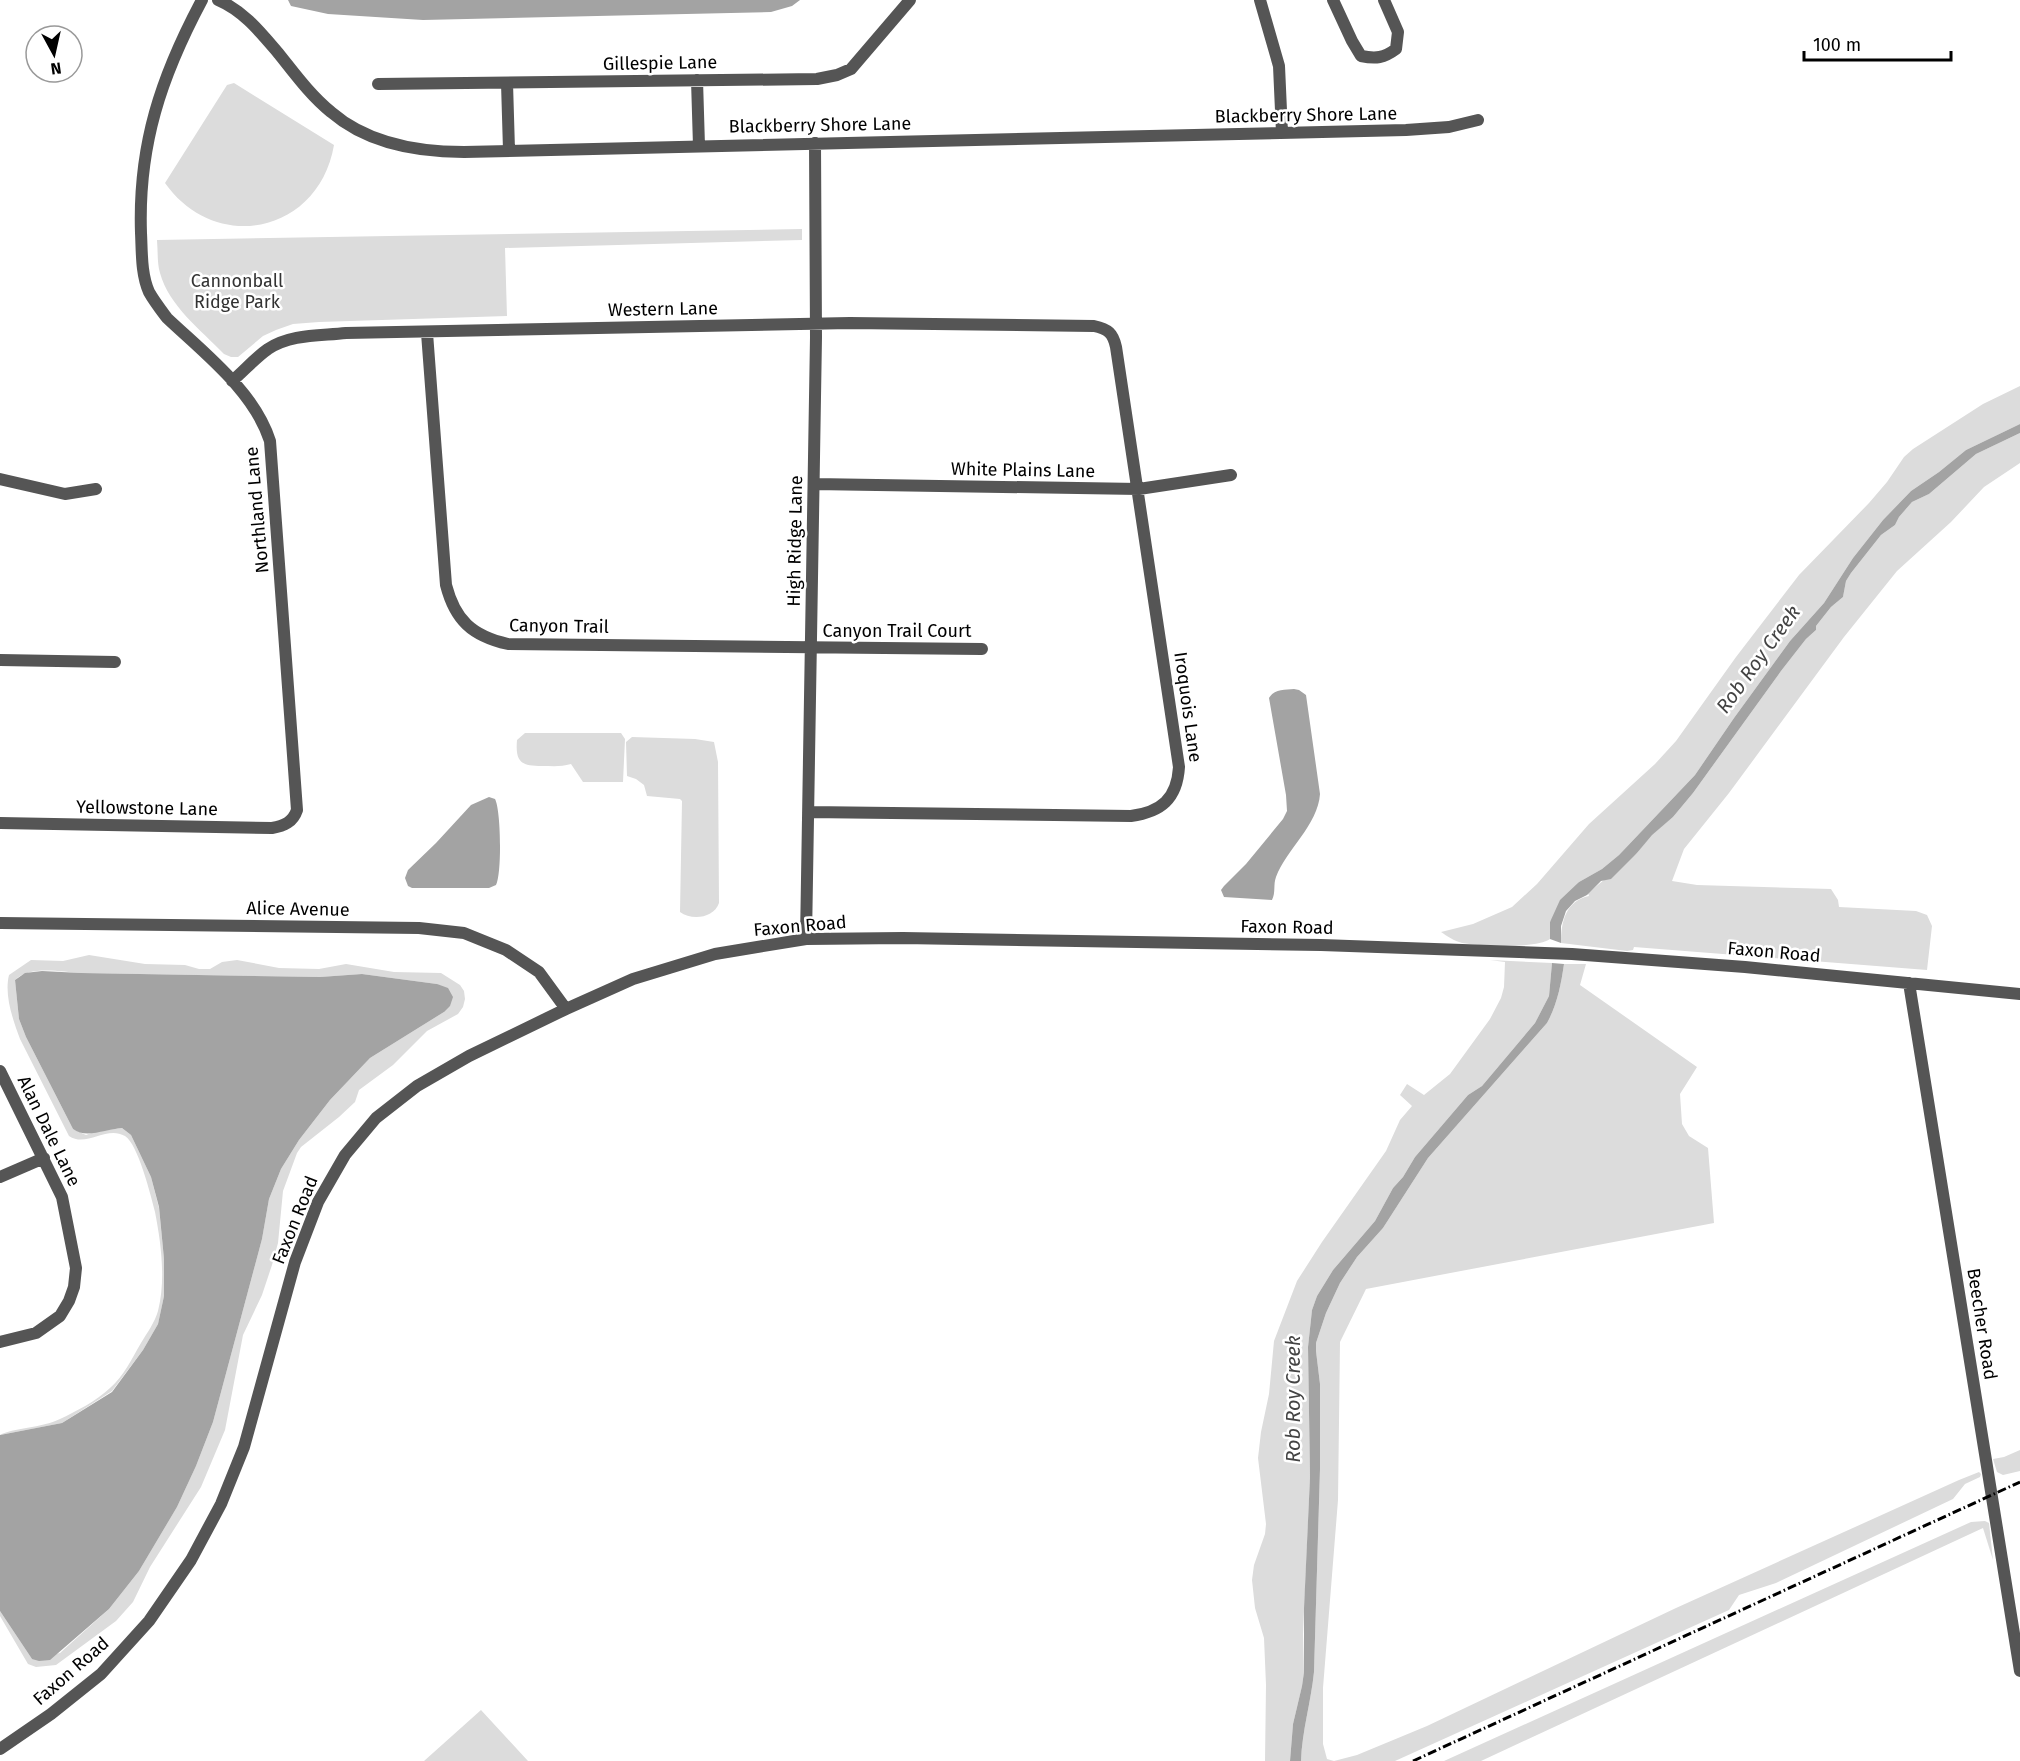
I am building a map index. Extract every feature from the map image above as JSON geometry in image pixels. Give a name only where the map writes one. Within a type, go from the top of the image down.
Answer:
[{"type":"street","name":"Northland Lane","points":[[202,0],[170,64],[156,106],[144,156],[140,202],[143,266],[149,290],[167,318],[232,381],[256,409],[265,424],[271,446],[298,802],[295,815],[291,820]]},
{"type":"street","name":"Blackberry Shore Lane","points":[[218,0],[248,19],[331,113],[389,144],[426,150],[456,152],[1439,129],[1478,120]]},
{"type":"street","name":"Gillespie Lane","points":[[378,84],[817,79],[837,75],[851,69],[910,0]]},
{"type":"street","points":[[1260,0],[1279,66],[1282,133]]},
{"type":"street","points":[[1334,0],[1361,56],[1374,59],[1387,56],[1396,49],[1398,32],[1384,0]]},
{"type":"street","points":[[697,80],[699,146]]},
{"type":"street","points":[[507,83],[509,150]]},
{"type":"street","name":"High Ridge Lane","points":[[806,939],[816,324],[814,143]]},
{"type":"street","name":"Western Lane","points":[[232,381],[267,350],[282,342],[298,337],[346,333],[816,324],[1044,324],[1094,326],[1108,331]]},
{"type":"street","name":"Iroquois Lane","points":[[808,812],[1131,816],[1150,812],[1168,801],[1176,786],[1179,767],[1116,347],[1114,337],[1108,331]]},
{"type":"street","name":"Canyon Trail","points":[[427,333],[446,585],[450,602],[460,619],[477,634],[508,644],[811,648]]},
{"type":"street","name":"White Plains Lane","points":[[814,484],[1139,489],[1230,475]]},
{"type":"street","points":[[0,479],[65,494],[96,489]]},
{"type":"street","name":"Canyon Trail Court","points":[[811,648],[982,649]]},
{"type":"street","points":[[0,660],[115,662]]},
{"type":"street","name":"Yellowstone Lane","points":[[0,823],[272,828],[291,820]]},
{"type":"street","name":"Alice Avenue","points":[[0,923],[419,928],[464,933],[506,950],[539,972],[566,1009]]},
{"type":"street","name":"Faxon Road","points":[[0,1749],[51,1714],[100,1674],[149,1621],[191,1560],[221,1504],[244,1447],[295,1262],[318,1202],[345,1155],[376,1118],[417,1086],[469,1056],[633,979],[715,954],[806,939],[903,938],[1321,945],[1572,954],[1735,966],[2020,994]]},
{"type":"street","name":"Beecher Road","points":[[1909,983],[2020,1671]]},
{"type":"street","name":"Alan Dale Lane","points":[[0,1071],[62,1197],[76,1268],[74,1287],[60,1316],[45,1329],[0,1342]]},
{"type":"street","points":[[0,1178],[44,1158]]},
{"type":"green space","points":[[234,83],[334,145],[325,175],[308,198],[287,215],[263,224],[237,226],[211,220],[186,206],[165,183],[227,85]]},
{"type":"green space","name":"Cannonball Ridge Park","points":[[802,229],[802,240],[505,248],[507,316],[293,324],[263,336],[238,357],[224,354],[178,307],[164,285],[159,269],[157,240]]},
{"type":"green space","points":[[2020,386],[2020,424],[1966,450],[1911,491],[1883,520],[1853,558],[1824,603],[1790,641],[1695,775],[1619,855],[1602,869],[1579,882],[1550,922],[1550,939],[1533,944],[1481,945],[1459,942],[1441,932],[1473,924],[1512,907],[1537,884],[1589,824],[1655,764],[1676,741],[1736,657],[1799,575],[1869,503],[1904,457],[1983,404]]},
{"type":"green space","points":[[2020,433],[2020,463],[1984,487],[1951,522],[1897,571],[1844,637],[1729,793],[1684,849],[1672,881],[1697,885],[1831,889],[1838,900],[1839,907],[1916,911],[1927,915],[1932,926],[1927,970],[1634,947],[1633,950],[1627,951],[1561,943],[1562,927],[1570,907],[1575,902],[1589,896],[1588,893],[1637,853],[1651,835],[1673,817],[1693,793],[1781,671],[1816,630],[1816,626],[1831,607],[1843,597],[1846,581],[1881,535],[1895,525],[1912,502],[1929,494],[1976,454]]},
{"type":"green space","points":[[525,733],[621,733],[625,739],[623,782],[583,782],[571,764],[535,766],[521,762],[517,754],[517,740]]},
{"type":"green space","points":[[632,737],[695,739],[714,742],[718,762],[719,903],[708,915],[696,917],[680,912],[682,801],[647,796],[644,785],[627,776],[626,742]]},
{"type":"green space","points":[[89,955],[145,964],[185,965],[199,969],[210,969],[222,962],[237,960],[279,968],[319,969],[346,964],[394,972],[441,973],[460,985],[465,999],[458,1014],[427,1031],[393,1065],[359,1090],[355,1102],[301,1147],[297,1153],[283,1191],[278,1243],[272,1265],[262,1295],[243,1335],[225,1430],[201,1487],[150,1567],[133,1602],[116,1621],[56,1665],[36,1667],[28,1664],[0,1616],[0,1611],[32,1659],[60,1653],[109,1609],[139,1571],[177,1507],[213,1422],[262,1239],[269,1199],[281,1169],[299,1140],[330,1100],[370,1058],[444,1012],[437,984],[362,974],[320,977],[81,973],[46,970],[29,972],[15,980],[19,1019],[26,1037],[73,1129],[86,1135],[122,1128],[131,1135],[151,1177],[159,1208],[164,1259],[164,1296],[158,1324],[143,1350],[112,1391],[62,1423],[0,1435],[53,1422],[105,1393],[127,1367],[158,1311],[162,1287],[161,1249],[155,1212],[135,1149],[125,1136],[118,1133],[83,1140],[69,1136],[20,1039],[10,1007],[9,975],[31,960],[63,961]]},
{"type":"green space","points":[[1490,960],[1552,963],[1549,996],[1535,1023],[1482,1086],[1468,1095],[1415,1157],[1393,1188],[1375,1221],[1333,1270],[1317,1296],[1312,1310],[1308,1347],[1310,1477],[1303,1634],[1304,1672],[1293,1724],[1290,1761],[1265,1761],[1264,1638],[1255,1608],[1252,1580],[1266,1524],[1258,1458],[1269,1394],[1274,1341],[1297,1281],[1386,1151],[1400,1120],[1412,1106],[1400,1095],[1407,1084],[1424,1095],[1450,1074],[1490,1019],[1504,987],[1505,962]]},
{"type":"green space","points":[[1564,964],[1586,964],[1580,985],[1697,1067],[1680,1094],[1682,1124],[1689,1136],[1708,1148],[1714,1223],[1366,1289],[1340,1342],[1338,1500],[1323,1688],[1323,1744],[1327,1759],[1334,1761],[1301,1761],[1314,1672],[1320,1469],[1320,1384],[1316,1343],[1326,1313],[1340,1283],[1357,1257],[1383,1228],[1428,1158],[1547,1023],[1558,995]]},
{"type":"green space","points":[[2020,1450],[2020,1471],[2003,1475],[1997,1472],[1993,1459]]},
{"type":"green space","points":[[1979,1472],[1981,1474],[1980,1477],[1965,1484],[1953,1499],[1776,1583],[1739,1595],[1729,1610],[1395,1761],[1334,1761],[1357,1755],[1427,1726],[1676,1608],[1959,1480]]},
{"type":"green space","points":[[1971,1522],[1989,1523],[1993,1560],[1983,1528],[1481,1761],[1444,1761]]},
{"type":"green space","points":[[481,1710],[528,1761],[424,1761]]},
{"type":"shaded area","points":[[288,0],[800,0],[792,6],[771,12],[423,20],[328,14],[291,6]]},
{"type":"shaded area","points":[[2020,424],[2020,433],[1976,454],[1929,494],[1912,502],[1895,525],[1881,535],[1846,581],[1843,597],[1831,607],[1816,626],[1816,630],[1781,671],[1693,793],[1673,817],[1652,835],[1611,879],[1601,881],[1566,911],[1561,926],[1561,943],[1550,939],[1550,922],[1560,900],[1579,882],[1602,869],[1619,855],[1695,775],[1790,641],[1824,603],[1853,558],[1883,520],[1911,491],[1966,450]]},
{"type":"shaded area","points":[[1294,689],[1306,695],[1320,794],[1318,805],[1308,827],[1281,867],[1275,880],[1272,900],[1224,897],[1221,890],[1246,864],[1287,811],[1269,698],[1277,691]]},
{"type":"shaded area","points":[[489,797],[495,799],[500,828],[500,855],[496,885],[489,888],[412,888],[408,886],[405,878],[408,870],[471,805]]},
{"type":"shaded area","points":[[1552,963],[1564,964],[1558,995],[1547,1023],[1428,1158],[1383,1228],[1357,1257],[1340,1283],[1326,1313],[1316,1343],[1320,1384],[1320,1469],[1314,1672],[1301,1761],[1290,1761],[1293,1724],[1304,1672],[1304,1608],[1310,1477],[1308,1347],[1312,1310],[1317,1296],[1333,1270],[1375,1221],[1393,1188],[1415,1157],[1468,1095],[1482,1086],[1535,1023],[1549,996]]},
{"type":"shaded area","points":[[42,971],[320,977],[362,974],[437,984],[448,988],[453,997],[450,1006],[444,1012],[370,1058],[330,1100],[299,1140],[281,1169],[269,1199],[262,1239],[213,1422],[177,1507],[139,1571],[109,1609],[50,1660],[39,1661],[32,1659],[0,1611],[0,1435],[62,1423],[112,1392],[143,1350],[158,1324],[164,1296],[164,1259],[159,1207],[151,1177],[131,1135],[122,1128],[90,1133],[73,1129],[19,1019],[15,980],[25,973]]},
{"type":"railway","points":[[1413,1761],[2020,1482]]},
{"type":"water label","name":"Rob Roy Creek","points":[[1758,659]]},
{"type":"water label","name":"Rob Roy Creek","points":[[1293,1399]]}]
